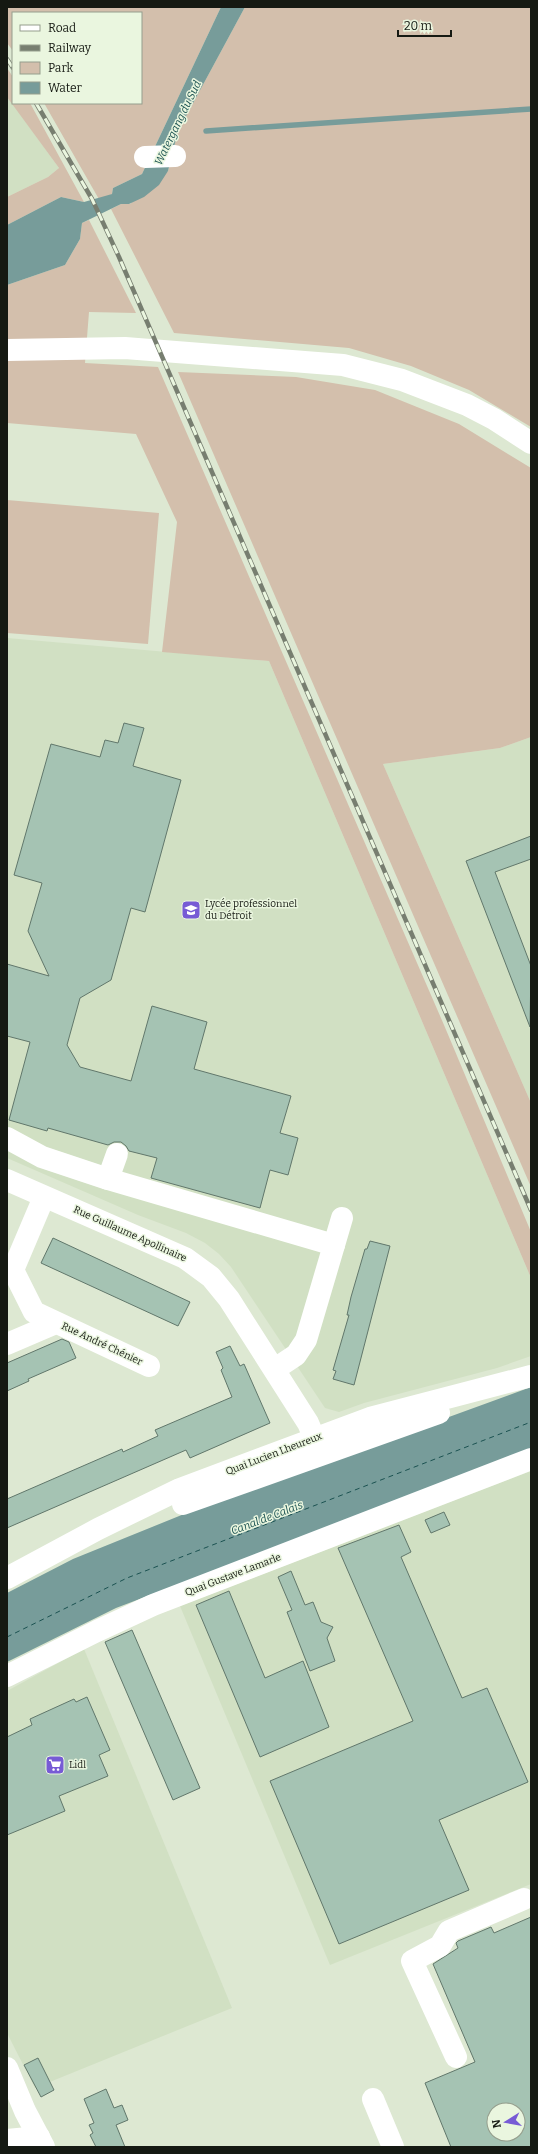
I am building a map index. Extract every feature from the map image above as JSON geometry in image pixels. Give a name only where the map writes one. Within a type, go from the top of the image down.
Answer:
[{"type":"main road","points":[[145,157],[175,156]]},
{"type":"main road","points":[[7,350],[125,348],[195,352],[322,363],[381,374],[467,405],[494,419],[531,443]]},
{"type":"main road","points":[[7,1138],[42,1157],[108,1179],[334,1245]]},
{"type":"main road","points":[[108,1179],[116,1154]]},
{"type":"main road","name":"Rue Guillaume Apollinaire","points":[[7,1180],[185,1258],[211,1277],[229,1299],[275,1369],[308,1423],[318,1447]]},
{"type":"main road","name":"Rue André Chénier","points":[[44,1197],[13,1270],[14,1291],[34,1312],[149,1366]]},
{"type":"main road","points":[[275,1369],[296,1355],[306,1340],[342,1218]]},
{"type":"main road","name":"Rue André Chénier","points":[[7,1344],[56,1323]]},
{"type":"main road","name":"Quai Lucien Lheureux","points":[[7,1578],[160,1498],[318,1447],[370,1418],[531,1377]]},
{"type":"main road","name":"Quai Gustave Lamarle","points":[[7,1676],[153,1605],[531,1459]]},
{"type":"main road","points":[[456,2057],[412,1961],[440,1946],[449,1931],[524,1899]]},
{"type":"main road","points":[[7,2068],[23,2107],[30,2142]]},
{"type":"main road","points":[[373,2099],[393,2147]]},
{"type":"main road","points":[[7,2101],[30,2142]]},
{"type":"shaded area","points":[[7,96],[59,168],[48,177],[7,197]]},
{"type":"shaded area","name":"Lycée professionnel du Détroit","points":[[7,638],[269,661],[531,1278],[531,1356],[497,1368],[364,1403],[339,1412],[325,1408],[231,1267],[219,1254],[205,1243],[186,1233],[138,1215],[7,1158]]},
{"type":"shaded area","points":[[531,737],[531,1103],[383,764],[500,748]]},
{"type":"shaded area","points":[[531,1471],[531,1884],[330,1965],[180,1606]]},
{"type":"shaded area","points":[[84,1649],[232,2008],[35,2088],[7,2033],[7,1691]]},
{"type":"green space","points":[[7,7],[221,7],[142,174],[113,188],[112,194],[100,201],[45,104],[142,104],[142,12],[12,12],[12,50],[7,43]]},
{"type":"green space","points":[[245,7],[531,7],[531,427],[469,390],[411,366],[349,348],[174,333],[111,209],[121,204],[130,204],[168,171],[178,131]]},
{"type":"green space","points":[[7,68],[12,76],[12,104],[7,97]]},
{"type":"green space","points":[[12,104],[31,104],[84,202],[61,197],[7,225],[7,197],[48,177],[59,168]]},
{"type":"green space","points":[[89,220],[136,313],[89,312],[85,363],[158,367],[444,1025],[531,1232],[531,1278],[269,661],[162,652],[177,522],[136,434],[7,423],[7,285],[65,265],[80,239],[82,223]]},
{"type":"green space","points":[[178,372],[296,377],[375,390],[459,424],[531,468],[531,737],[500,748],[383,764],[531,1103],[531,1187]]},
{"type":"green space","points":[[7,500],[159,513],[148,644],[7,633]]},
{"type":"water","name":"Watergang du Sud","points":[[221,7],[245,7],[178,131],[168,171],[159,185],[144,197],[129,204],[121,204],[82,223],[80,239],[65,265],[7,285],[7,225],[61,197],[84,202],[112,194],[113,188],[142,174]]},
{"type":"water","name":"Canal de Calais","points":[[531,1387],[531,1450],[116,1608],[7,1662],[7,1593],[73,1559],[194,1510]]},
{"type":"building","points":[[124,723],[144,728],[133,766],[181,780],[145,912],[131,908],[111,980],[80,998],[67,1045],[80,1067],[131,1081],[152,1006],[207,1022],[194,1069],[291,1096],[280,1133],[298,1138],[288,1175],[270,1170],[260,1208],[151,1178],[157,1158],[129,1151],[121,1142],[114,1142],[108,1145],[48,1128],[47,1131],[9,1120],[30,1042],[7,1036],[7,964],[49,976],[28,931],[42,883],[14,875],[51,744],[100,757],[105,740],[118,743]]},
{"type":"building","points":[[531,836],[531,859],[495,872],[531,966],[530,1027],[466,861]]},
{"type":"building","points":[[53,1238],[190,1302],[178,1326],[41,1263]]},
{"type":"building","points":[[370,1241],[390,1246],[354,1385],[333,1379],[336,1371],[333,1370],[349,1315],[347,1315],[351,1297],[365,1249],[367,1249]]},
{"type":"building","points":[[62,1339],[69,1342],[76,1358],[28,1379],[29,1381],[7,1391],[7,1363]]},
{"type":"building","points":[[230,1346],[240,1366],[244,1364],[270,1423],[190,1458],[186,1450],[7,1528],[7,1499],[122,1449],[123,1452],[158,1436],[155,1430],[232,1397],[221,1370],[223,1368],[216,1352]]},
{"type":"building","points":[[444,1512],[450,1525],[431,1533],[425,1520]]},
{"type":"building","points":[[399,1525],[411,1552],[401,1557],[462,1698],[487,1688],[528,1782],[439,1820],[469,1890],[339,1944],[270,1781],[413,1721],[338,1548]]},
{"type":"building","points":[[291,1571],[305,1605],[313,1602],[321,1622],[333,1627],[327,1638],[335,1661],[310,1671],[287,1612],[292,1610],[278,1577]]},
{"type":"building","points":[[229,1591],[265,1678],[303,1661],[329,1727],[260,1757],[196,1605]]},
{"type":"building","points":[[132,1630],[200,1788],[173,1800],[105,1642]]},
{"type":"building","name":"Lidl","points":[[87,1697],[110,1750],[99,1755],[108,1776],[59,1796],[65,1811],[7,1835],[7,1737],[32,1725],[30,1719],[74,1699],[76,1702]]},
{"type":"building","points":[[531,1917],[531,2147],[451,2147],[425,2083],[475,2062],[433,1964],[458,1948],[456,1943],[458,1941],[491,1927],[494,1933]]},
{"type":"building","points":[[38,2058],[54,2090],[41,2097],[24,2065]]},
{"type":"building","points":[[106,2089],[114,2108],[122,2105],[128,2120],[116,2125],[125,2147],[96,2147],[90,2135],[93,2133],[89,2125],[94,2123],[84,2099]]},
{"type":"waterway","points":[[206,131],[531,109]]},
{"type":"ferry route","points":[[7,1637],[127,1578],[531,1422]]},
{"type":"railway","points":[[7,59],[12,66]]},
{"type":"railway","points":[[37,104],[92,199],[119,257],[531,1210]]},
{"type":"place","name":"Lycée professionnel du Détroit","points":[[191,910]]},
{"type":"place","name":"Lidl","points":[[55,1765]]}]
